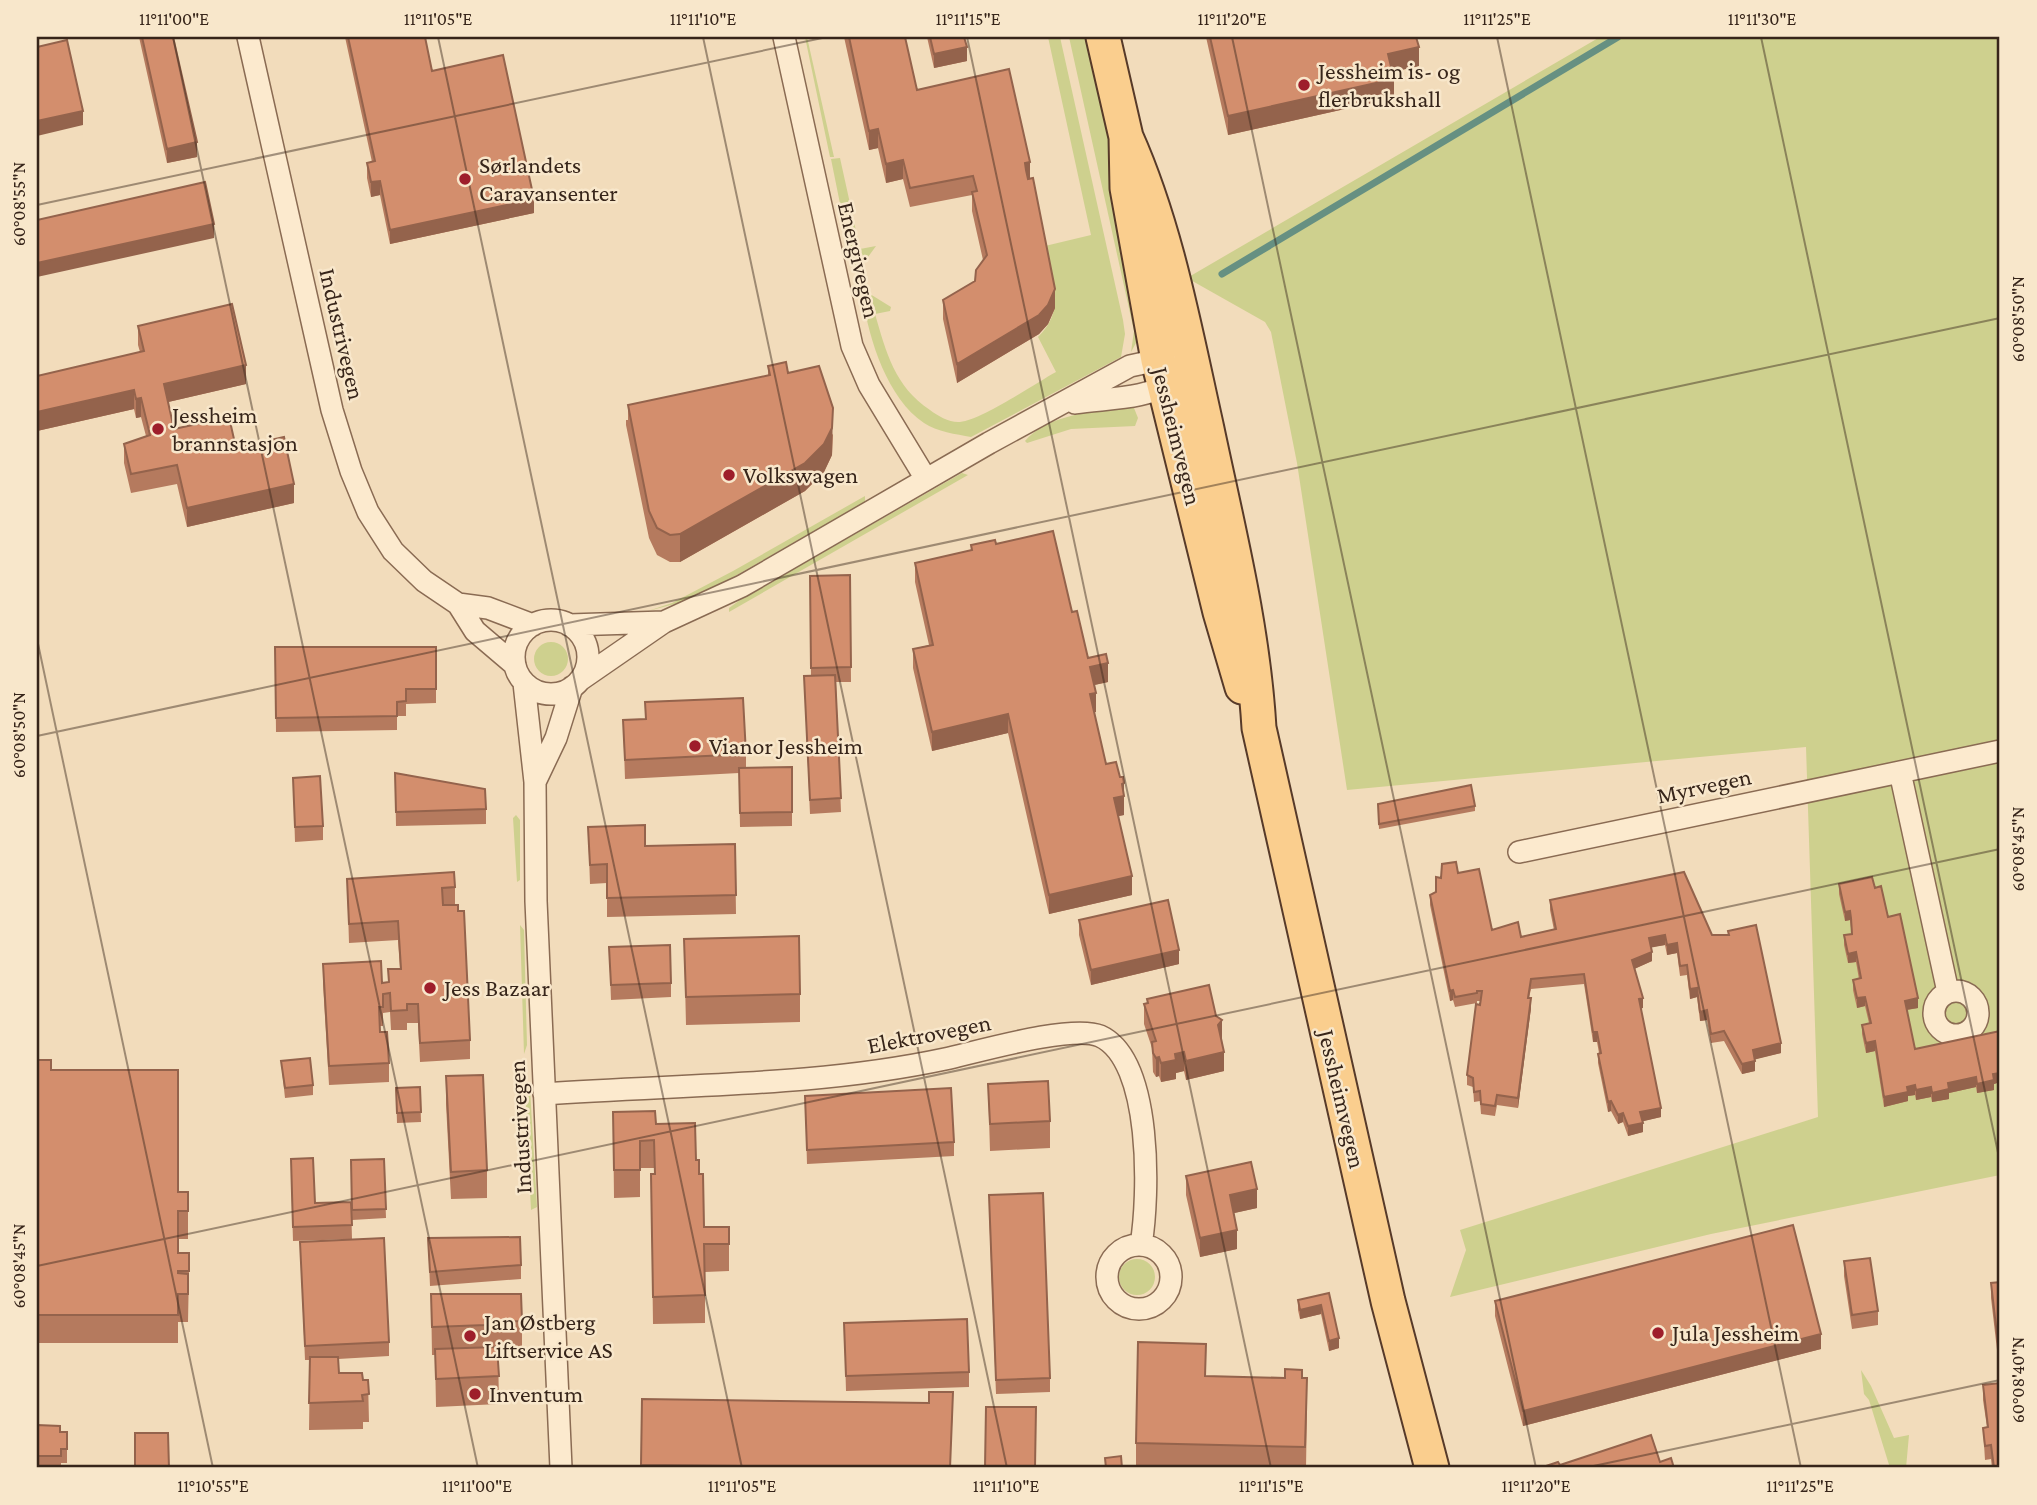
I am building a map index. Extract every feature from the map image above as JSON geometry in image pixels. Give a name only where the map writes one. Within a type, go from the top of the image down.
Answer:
[{"type":"main road","name":"Jessheimvegen","points":[[1103,37],[1126,137],[1147,184],[1192,365],[1244,601],[1256,668],[1259,728],[1388,1301],[1432,1468]]},
{"type":"main road","name":"Jessheimvegen","points":[[1126,137],[1127,188],[1161,374],[1235,672],[1259,728]]},
{"type":"street","name":"Industrivegen","points":[[248,37],[332,410],[351,471],[368,512],[393,551],[424,581],[458,604],[475,631],[519,674],[535,782],[536,901],[561,1468]]},
{"type":"street","name":"Energivegen","points":[[784,37],[852,346],[869,384],[926,479]]},
{"type":"street","points":[[664,622],[569,625],[551,620],[533,625],[516,644],[519,674],[532,689],[551,694],[576,684],[664,622],[741,586],[1130,366],[1161,374],[1192,365]]},
{"type":"street","name":"Industrivegen","points":[[458,604],[488,608],[533,625]]},
{"type":"street","points":[[569,625],[577,631],[586,647],[588,660],[576,684]]},
{"type":"street","name":"Industrivegen","points":[[535,782],[556,738],[576,684]]},
{"type":"street","name":"Myrvegen","points":[[1519,852],[2000,751]]},
{"type":"street","points":[[1900,772],[1948,992]]},
{"type":"street","name":"Elektrovegen","points":[[544,1094],[838,1077],[916,1065],[1073,1033],[1102,1037],[1123,1056],[1134,1087],[1143,1129],[1148,1171],[1141,1245]]},
{"type":"green space","points":[[807,37],[834,157],[830,157]]},
{"type":"green space","points":[[1048,37],[1060,37],[1123,320],[1125,334],[1121,357],[971,437],[947,432],[924,423],[911,412],[890,384],[875,350],[863,299],[870,294],[891,307],[890,311],[875,314],[883,342],[900,380],[918,401],[948,420],[970,420],[1056,372],[1038,337],[1047,327],[1055,305],[1054,283],[1045,246],[1091,235]]},
{"type":"green space","points":[[1069,37],[1087,37],[1110,146],[1142,332],[1131,352],[1134,331]]},
{"type":"green space","points":[[1600,37],[2000,37],[2000,1175],[1711,1234],[1450,1297],[1466,1250],[1460,1230],[1818,1117],[1806,747],[1347,790],[1297,463],[1271,332],[1265,322],[1187,278]]},
{"type":"green space","points":[[840,158],[860,249],[876,246],[863,264],[856,266],[852,263],[831,159]]},
{"type":"green space","points":[[1113,408],[1134,408],[1138,418],[1135,426],[1071,429],[1027,443],[1025,441],[1043,426],[1054,421]]},
{"type":"green space","points":[[962,473],[968,475],[729,612],[729,608],[740,600]]},
{"type":"green space","points":[[865,496],[865,502],[707,592],[690,600],[648,611],[672,603],[733,571]]},
{"type":"green space","points":[[551,642],[563,647],[568,659],[563,671],[551,676],[539,671],[534,659],[539,647]]},
{"type":"green space","points":[[516,815],[520,820],[520,880],[517,882],[513,818]]},
{"type":"green space","points":[[520,925],[524,930],[527,1045],[524,1054]]},
{"type":"green space","points":[[525,1089],[530,1089],[537,1207],[531,1210]]},
{"type":"green space","points":[[1137,1259],[1150,1264],[1155,1277],[1150,1290],[1137,1295],[1124,1290],[1119,1277],[1124,1264]]},
{"type":"green space","points":[[1861,1370],[1894,1438],[1909,1435],[1906,1468],[1890,1468],[1869,1400],[1864,1394]]},
{"type":"building","points":[[142,37],[173,37],[197,142],[167,149]]},
{"type":"building","points":[[348,37],[425,37],[432,71],[503,55],[534,199],[390,230],[380,181],[371,182],[367,163],[375,161]]},
{"type":"building","points":[[849,37],[905,37],[917,90],[1009,69],[1030,162],[1025,163],[1026,170],[1028,179],[1033,178],[1055,289],[1048,305],[1039,315],[957,364],[943,300],[975,281],[976,270],[987,255],[972,192],[977,191],[973,176],[910,188],[903,160],[886,164],[878,129],[869,131]]},
{"type":"building","points":[[930,37],[964,37],[967,47],[934,54]]},
{"type":"building","name":"Jessheim is- og flerbrukshall","points":[[1210,37],[1416,37],[1419,47],[1388,54],[1394,79],[1228,116]]},
{"type":"building","points":[[67,40],[83,111],[37,121],[37,47]]},
{"type":"building","points":[[205,182],[214,224],[37,263],[37,220]]},
{"type":"building","points":[[232,304],[246,365],[164,384],[174,429],[229,417],[236,448],[284,437],[294,484],[187,508],[177,465],[131,474],[124,444],[150,435],[141,398],[136,399],[134,390],[37,412],[37,376],[144,351],[138,326]]},
{"type":"building","name":"Volkswagen","points":[[786,362],[788,373],[819,366],[833,408],[832,428],[824,444],[805,463],[680,534],[670,535],[657,528],[649,511],[628,405],[770,375],[768,366]]},
{"type":"building","points":[[1053,531],[1072,612],[1077,611],[1088,658],[1106,654],[1108,663],[1090,667],[1096,693],[1090,694],[1106,764],[1116,762],[1120,777],[1123,777],[1124,796],[1114,798],[1132,876],[1049,895],[1008,714],[932,732],[913,649],[933,645],[915,563],[972,550],[971,545],[995,540],[996,544]]},
{"type":"building","points":[[850,575],[851,667],[811,668],[810,576]]},
{"type":"building","points":[[275,647],[436,647],[436,689],[406,689],[406,701],[397,702],[397,716],[276,718]]},
{"type":"building","points":[[835,675],[841,798],[810,800],[804,676]]},
{"type":"building","points":[[743,698],[746,754],[625,760],[623,720],[646,719],[645,702]]},
{"type":"building","points":[[792,767],[792,812],[740,813],[739,768]]},
{"type":"building","points":[[395,773],[485,789],[486,809],[396,812]]},
{"type":"building","points":[[320,776],[323,826],[295,827],[293,778]]},
{"type":"building","points":[[1471,785],[1475,806],[1379,824],[1378,804]]},
{"type":"building","points":[[645,825],[645,846],[735,844],[736,895],[607,898],[607,864],[590,865],[588,827]]},
{"type":"building","points":[[1456,862],[1458,873],[1479,869],[1492,930],[1518,922],[1521,937],[1556,929],[1550,900],[1684,872],[1712,935],[1729,935],[1728,931],[1756,925],[1781,1043],[1753,1050],[1755,1061],[1742,1064],[1724,1031],[1711,1034],[1707,1010],[1700,1012],[1697,988],[1690,989],[1687,965],[1680,966],[1677,943],[1667,945],[1665,935],[1649,938],[1652,952],[1632,960],[1643,998],[1639,999],[1661,1108],[1640,1112],[1643,1123],[1628,1126],[1623,1113],[1618,1115],[1611,1101],[1608,1102],[1598,1054],[1601,1053],[1597,1032],[1593,1032],[1584,974],[1531,979],[1518,1098],[1497,1095],[1495,1106],[1481,1104],[1480,1091],[1474,1092],[1473,1078],[1467,1075],[1476,1004],[1480,1005],[1482,991],[1455,997],[1453,990],[1450,991],[1430,895],[1436,892],[1436,877],[1441,878],[1442,864]]},
{"type":"building","name":"Jess Bazaar","points":[[454,872],[455,887],[442,888],[443,905],[458,905],[458,911],[464,911],[470,1040],[420,1043],[418,1004],[407,1004],[407,1010],[391,1011],[390,993],[383,994],[383,1007],[379,1007],[380,1032],[387,1032],[389,1063],[329,1066],[323,964],[381,961],[382,983],[389,982],[388,969],[401,969],[398,921],[349,924],[347,879]]},
{"type":"building","points":[[1872,877],[1875,888],[1881,886],[1888,917],[1900,914],[1918,998],[1905,1001],[1915,1049],[2000,1031],[2000,1073],[1993,1074],[1994,1080],[1977,1084],[1976,1077],[1948,1083],[1949,1089],[1932,1093],[1931,1087],[1916,1090],[1915,1085],[1907,1087],[1908,1092],[1884,1097],[1875,1041],[1866,1043],[1862,1025],[1871,1023],[1865,997],[1857,998],[1853,980],[1861,978],[1856,952],[1848,954],[1844,935],[1852,934],[1851,918],[1850,911],[1845,912],[1839,884]]},
{"type":"building","points":[[1168,900],[1179,950],[1091,970],[1079,920]]},
{"type":"building","points":[[799,936],[800,994],[686,997],[684,939]]},
{"type":"building","points":[[670,945],[671,983],[611,985],[609,947]]},
{"type":"building","points":[[1209,985],[1216,1016],[1222,1020],[1218,1025],[1224,1052],[1186,1061],[1184,1052],[1175,1054],[1176,1060],[1161,1063],[1159,1057],[1156,1058],[1153,1053],[1152,1042],[1156,1041],[1144,1004],[1148,1003],[1147,999]]},
{"type":"building","points":[[310,1058],[313,1085],[285,1088],[281,1061]]},
{"type":"building","points":[[37,1060],[51,1060],[51,1070],[178,1070],[178,1192],[188,1192],[188,1211],[178,1211],[178,1253],[189,1253],[189,1271],[178,1271],[188,1274],[188,1294],[178,1294],[178,1315],[37,1315]]},
{"type":"building","points":[[483,1075],[487,1170],[451,1172],[446,1076]]},
{"type":"building","points":[[1048,1081],[1050,1121],[990,1124],[988,1084]]},
{"type":"building","points":[[420,1087],[421,1112],[397,1113],[396,1088]]},
{"type":"building","points":[[951,1088],[954,1142],[807,1150],[805,1096]]},
{"type":"building","points":[[655,1111],[656,1124],[695,1123],[696,1160],[699,1160],[699,1174],[703,1174],[704,1227],[729,1227],[729,1244],[704,1244],[705,1295],[653,1297],[651,1174],[655,1174],[654,1140],[640,1141],[640,1170],[614,1170],[613,1112]]},
{"type":"building","points":[[313,1158],[315,1203],[351,1202],[352,1225],[293,1227],[291,1159]]},
{"type":"building","points":[[384,1159],[386,1209],[352,1210],[351,1160]]},
{"type":"building","points":[[1251,1162],[1257,1189],[1230,1195],[1237,1230],[1200,1238],[1186,1176]]},
{"type":"building","points":[[1043,1193],[1050,1378],[996,1380],[989,1195]]},
{"type":"building","points":[[1793,1225],[1821,1334],[1523,1411],[1495,1301]]},
{"type":"building","points":[[520,1237],[521,1265],[430,1272],[428,1238]]},
{"type":"building","points":[[384,1238],[389,1342],[305,1346],[300,1242]]},
{"type":"building","points":[[1870,1258],[1878,1311],[1852,1315],[1844,1261]]},
{"type":"building","points":[[2000,1282],[2000,1361],[1991,1283]]},
{"type":"building","points":[[1329,1293],[1339,1338],[1329,1341],[1321,1305],[1300,1310],[1298,1300]]},
{"type":"building","points":[[431,1294],[521,1294],[522,1321],[432,1327]]},
{"type":"building","points":[[967,1319],[969,1372],[846,1376],[844,1323]]},
{"type":"building","points":[[1138,1342],[1206,1344],[1205,1376],[1285,1378],[1285,1369],[1302,1370],[1302,1378],[1307,1378],[1305,1447],[1136,1443]]},
{"type":"building","points":[[497,1347],[499,1376],[436,1379],[435,1349]]},
{"type":"building","points":[[310,1357],[338,1357],[339,1373],[362,1373],[363,1380],[368,1380],[369,1394],[362,1395],[363,1401],[309,1403]]},
{"type":"building","points":[[2000,1383],[2000,1468],[1994,1468],[1991,1445],[1985,1446],[1983,1428],[1988,1427],[1983,1385]]},
{"type":"building","points":[[929,1392],[953,1392],[950,1468],[641,1465],[642,1399],[929,1403]]},
{"type":"building","points":[[986,1407],[1036,1407],[1035,1468],[985,1468]]},
{"type":"building","points":[[37,1425],[60,1426],[60,1432],[67,1432],[67,1449],[61,1449],[61,1456],[37,1456]]},
{"type":"building","points":[[135,1433],[168,1433],[169,1468],[135,1468]]},
{"type":"building","points":[[1651,1435],[1660,1462],[1671,1458],[1674,1468],[1540,1468],[1558,1462],[1560,1465]]},
{"type":"building","points":[[1121,1456],[1122,1468],[1106,1468],[1105,1458]]},
{"type":"waterway","points":[[1222,274],[1618,37]]},
{"type":"place","name":"Jessheim is- og flerbrukshall","points":[[1304,85]]},
{"type":"place","name":"Sørlandets Caravansenter","points":[[465,179]]},
{"type":"place","name":"Jessheim brannstasjon","points":[[158,429]]},
{"type":"place","name":"Volkswagen","points":[[729,475]]},
{"type":"place","name":"Vianor Jessheim","points":[[695,746]]},
{"type":"place","name":"Jess Bazaar","points":[[430,988]]},
{"type":"place","name":"Jula Jessheim","points":[[1658,1333]]},
{"type":"place","name":"Jan Østberg Liftservice AS","points":[[470,1336]]},
{"type":"place","name":"Inventum","points":[[475,1394]]}]
